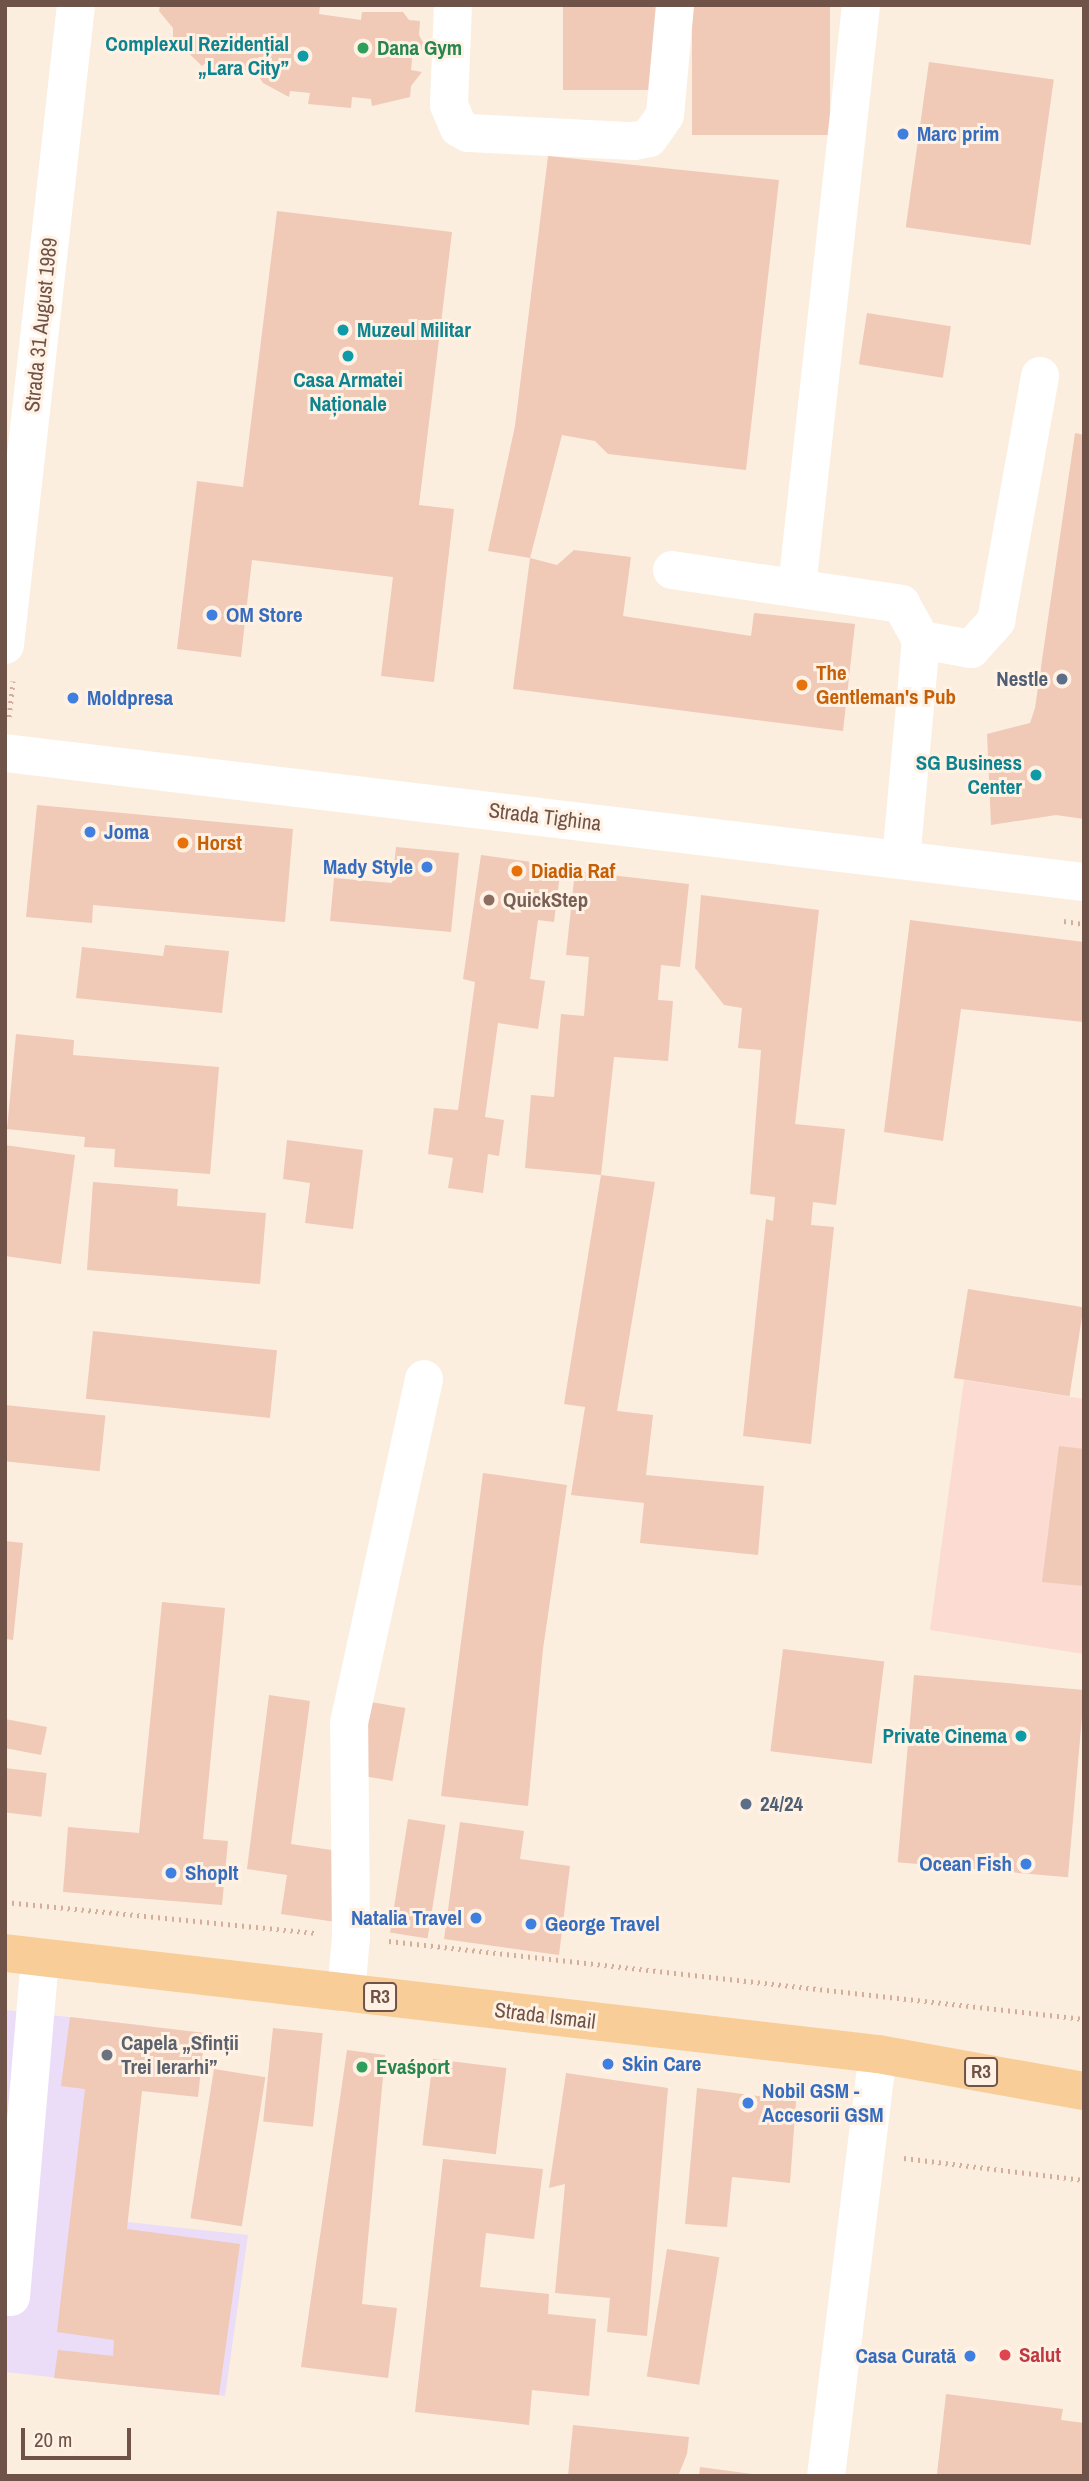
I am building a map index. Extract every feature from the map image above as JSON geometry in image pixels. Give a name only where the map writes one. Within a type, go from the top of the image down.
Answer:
[{"type":"main road","name":"Strada Ismail","points":[[23,1955],[878,2053],[1084,2091]]},
{"type":"street","name":"Strada 31 August 1989","points":[[5,645],[76,5]]},
{"type":"street","points":[[453,5],[449,105],[459,128],[468,133],[634,141],[649,138],[665,115],[675,5]]},
{"type":"street","points":[[797,587],[861,5]]},
{"type":"street","points":[[921,640],[971,649],[996,621],[1040,376]]},
{"type":"street","points":[[672,570],[901,604],[921,640],[901,860]]},
{"type":"street","name":"Strada Tighina","points":[[5,753],[1084,882]]},
{"type":"street","points":[[346,1993],[351,1937],[349,1723],[424,1378]]},
{"type":"street","points":[[11,2297],[23,1955]]},
{"type":"street","points":[[826,2476],[878,2053]]},
{"type":"path","points":[[5,1902],[351,1937],[1084,2019]]},
{"type":"path","points":[[864,2154],[1084,2180]]},
{"type":"shaded area","points":[[964,1380],[1084,1399],[1084,1654],[930,1630]]},
{"type":"shaded area","points":[[5,2010],[149,2026],[127,2222],[248,2235],[225,2396],[5,2372]]},
{"type":"building","name":"Complexul Rezidențial „Lara City”","points":[[160,5],[320,5],[319,14],[361,20],[362,12],[403,12],[409,20],[420,21],[419,35],[427,50],[413,48],[411,70],[422,72],[411,86],[410,97],[372,106],[371,99],[352,97],[351,108],[308,104],[310,93],[290,91],[289,97],[263,83],[254,69],[217,78],[206,63],[202,66],[173,38],[173,28],[159,11]]},
{"type":"building","points":[[563,5],[667,5],[667,90],[563,90]]},
{"type":"building","points":[[692,5],[830,5],[830,135],[692,135]]},
{"type":"building","points":[[929,62],[1054,80],[1031,245],[906,227]]},
{"type":"building","points":[[548,156],[779,180],[746,470],[608,454],[595,441],[562,435],[530,558],[488,551],[515,426]]},
{"type":"building","name":"Casa Armatei Naționale","points":[[277,211],[452,232],[419,505],[454,509],[434,682],[381,676],[393,577],[252,560],[241,657],[177,649],[197,481],[243,487]]},
{"type":"building","points":[[867,313],[951,326],[943,378],[859,364]]},
{"type":"building","points":[[1075,433],[1084,435],[1084,819],[1056,815],[991,825],[987,734],[1030,723],[1035,708]]},
{"type":"building","points":[[574,550],[631,557],[623,616],[751,636],[754,613],[855,624],[843,731],[513,689],[530,558],[557,565]]},
{"type":"building","points":[[37,805],[293,829],[285,922],[93,905],[92,923],[26,917]]},
{"type":"building","points":[[396,847],[459,853],[451,932],[330,921],[334,878],[392,883]]},
{"type":"building","points":[[481,855],[561,866],[554,922],[538,920],[530,979],[545,981],[538,1029],[498,1023],[485,1117],[504,1120],[499,1156],[488,1154],[483,1193],[448,1188],[453,1158],[428,1154],[434,1108],[458,1110],[475,982],[463,979]]},
{"type":"building","points":[[575,871],[689,884],[680,967],[661,965],[658,1000],[673,1001],[668,1061],[614,1057],[601,1175],[525,1168],[531,1095],[554,1097],[561,1014],[584,1016],[589,957],[566,955]]},
{"type":"building","points":[[701,895],[819,910],[795,1124],[845,1129],[836,1205],[813,1202],[811,1225],[834,1227],[811,1444],[743,1436],[766,1219],[773,1221],[775,1197],[750,1194],[761,1050],[738,1048],[742,1008],[724,1005],[695,968]]},
{"type":"building","points":[[910,920],[1084,942],[1084,1022],[961,1009],[943,1141],[884,1132]]},
{"type":"building","points":[[165,945],[229,951],[222,1013],[76,998],[82,947],[163,956]]},
{"type":"building","points":[[16,1034],[74,1040],[73,1055],[219,1067],[210,1174],[114,1167],[115,1149],[84,1147],[85,1137],[7,1129]]},
{"type":"building","points":[[287,1140],[363,1150],[353,1229],[305,1223],[310,1183],[283,1179]]},
{"type":"building","points":[[5,1145],[75,1155],[61,1264],[5,1256]]},
{"type":"building","points":[[601,1175],[655,1182],[617,1411],[653,1415],[646,1475],[764,1486],[758,1555],[640,1543],[644,1503],[571,1495],[585,1407],[564,1404]]},
{"type":"building","points":[[93,1182],[178,1189],[177,1206],[266,1213],[260,1284],[87,1270]]},
{"type":"building","points":[[968,1289],[1084,1307],[1069,1396],[954,1378]]},
{"type":"building","points":[[93,1331],[277,1350],[270,1418],[86,1399]]},
{"type":"building","points":[[5,1405],[105,1416],[100,1471],[5,1461]]},
{"type":"building","points":[[1059,1446],[1084,1449],[1084,1586],[1042,1582]]},
{"type":"building","points":[[483,1473],[567,1485],[543,1649],[528,1806],[441,1796]]},
{"type":"building","points":[[5,1541],[23,1543],[13,1640],[5,1639]]},
{"type":"building","points":[[162,1602],[225,1608],[203,1839],[228,1841],[222,1905],[63,1892],[68,1827],[139,1833]]},
{"type":"building","points":[[783,1649],[884,1661],[872,1764],[770,1751]]},
{"type":"building","points":[[914,1675],[1084,1690],[1068,1877],[898,1862]]},
{"type":"building","points":[[269,1695],[310,1701],[291,1844],[345,1852],[336,1922],[281,1914],[287,1875],[247,1869]]},
{"type":"building","points":[[365,1701],[405,1708],[393,1781],[352,1774]]},
{"type":"building","points":[[5,1719],[47,1727],[41,1755],[5,1748]]},
{"type":"building","points":[[5,1768],[47,1773],[41,1817],[5,1812]]},
{"type":"building","points":[[408,1819],[446,1825],[428,1939],[390,1933]]},
{"type":"building","points":[[460,1822],[524,1831],[520,1859],[570,1866],[559,1955],[444,1939]]},
{"type":"building","points":[[70,2017],[205,2033],[198,2097],[142,2091],[127,2229],[240,2244],[219,2395],[54,2378],[58,2350],[113,2356],[114,2340],[57,2332],[85,2089],[61,2086]]},
{"type":"building","points":[[273,2028],[323,2033],[313,2127],[263,2121]]},
{"type":"building","points":[[347,2050],[385,2055],[362,2304],[397,2308],[388,2378],[301,2367]]},
{"type":"building","points":[[433,2059],[506,2068],[496,2154],[422,2145]]},
{"type":"building","points":[[214,2069],[265,2077],[242,2226],[190,2218]]},
{"type":"building","points":[[566,2073],[668,2088],[647,2336],[607,2332],[610,2298],[555,2293],[565,2184],[549,2188]]},
{"type":"building","points":[[697,2088],[796,2101],[790,2183],[732,2177],[727,2227],[685,2224]]},
{"type":"building","points":[[443,2159],[543,2169],[534,2239],[486,2233],[480,2287],[549,2294],[548,2314],[596,2319],[589,2396],[532,2390],[529,2425],[415,2412]]},
{"type":"building","points":[[667,2249],[719,2257],[699,2385],[647,2376]]},
{"type":"building","points":[[946,2394],[1063,2409],[1061,2420],[1084,2423],[1084,2476],[937,2474]]},
{"type":"building","points":[[573,2425],[689,2437],[687,2454],[678,2476],[568,2476]]},
{"type":"building","points":[[700,2467],[752,2474],[752,2476],[699,2476]]},
{"type":"place","name":"Dana Gym","points":[[363,48]]},
{"type":"place","name":"Complexul Rezidențial „Lara City”","points":[[303,56]]},
{"type":"place","name":"Marc prim","points":[[903,134]]},
{"type":"place","name":"Muzeul Militar","points":[[343,330]]},
{"type":"place","name":"Casa Armatei Naționale","points":[[348,356]]},
{"type":"place","name":"OM Store","points":[[212,615]]},
{"type":"place","name":"Nestle","points":[[1062,679]]},
{"type":"place","name":"The Gentleman's Pub","points":[[802,685]]},
{"type":"place","name":"Moldpresa","points":[[73,698]]},
{"type":"place","name":"SG Business Center","points":[[1036,775]]},
{"type":"place","name":"Joma","points":[[90,832]]},
{"type":"place","name":"Horst","points":[[183,843]]},
{"type":"place","name":"Mady Style","points":[[427,867]]},
{"type":"place","name":"Diadia Raf","points":[[517,871]]},
{"type":"place","name":"QuickStep","points":[[489,900]]},
{"type":"place","name":"Private Cinema","points":[[1021,1736]]},
{"type":"place","name":"24/24","points":[[746,1804]]},
{"type":"place","name":"Ocean Fish","points":[[1026,1864]]},
{"type":"place","name":"ShopIt","points":[[171,1873]]},
{"type":"place","name":"Natalia Travel","points":[[476,1918]]},
{"type":"place","name":"George Travel","points":[[531,1924]]},
{"type":"place","name":"Capela „Sfinții Trei Ierarhi”","points":[[107,2055]]},
{"type":"place","name":"Skin Care","points":[[608,2064]]},
{"type":"place","name":"Evaśport","points":[[362,2067]]},
{"type":"place","name":"Nobil GSM - Accesorii GSM","points":[[748,2103]]},
{"type":"place","name":"Salut","points":[[1005,2355]]},
{"type":"place","name":"Casa Curată","points":[[970,2356]]}]
